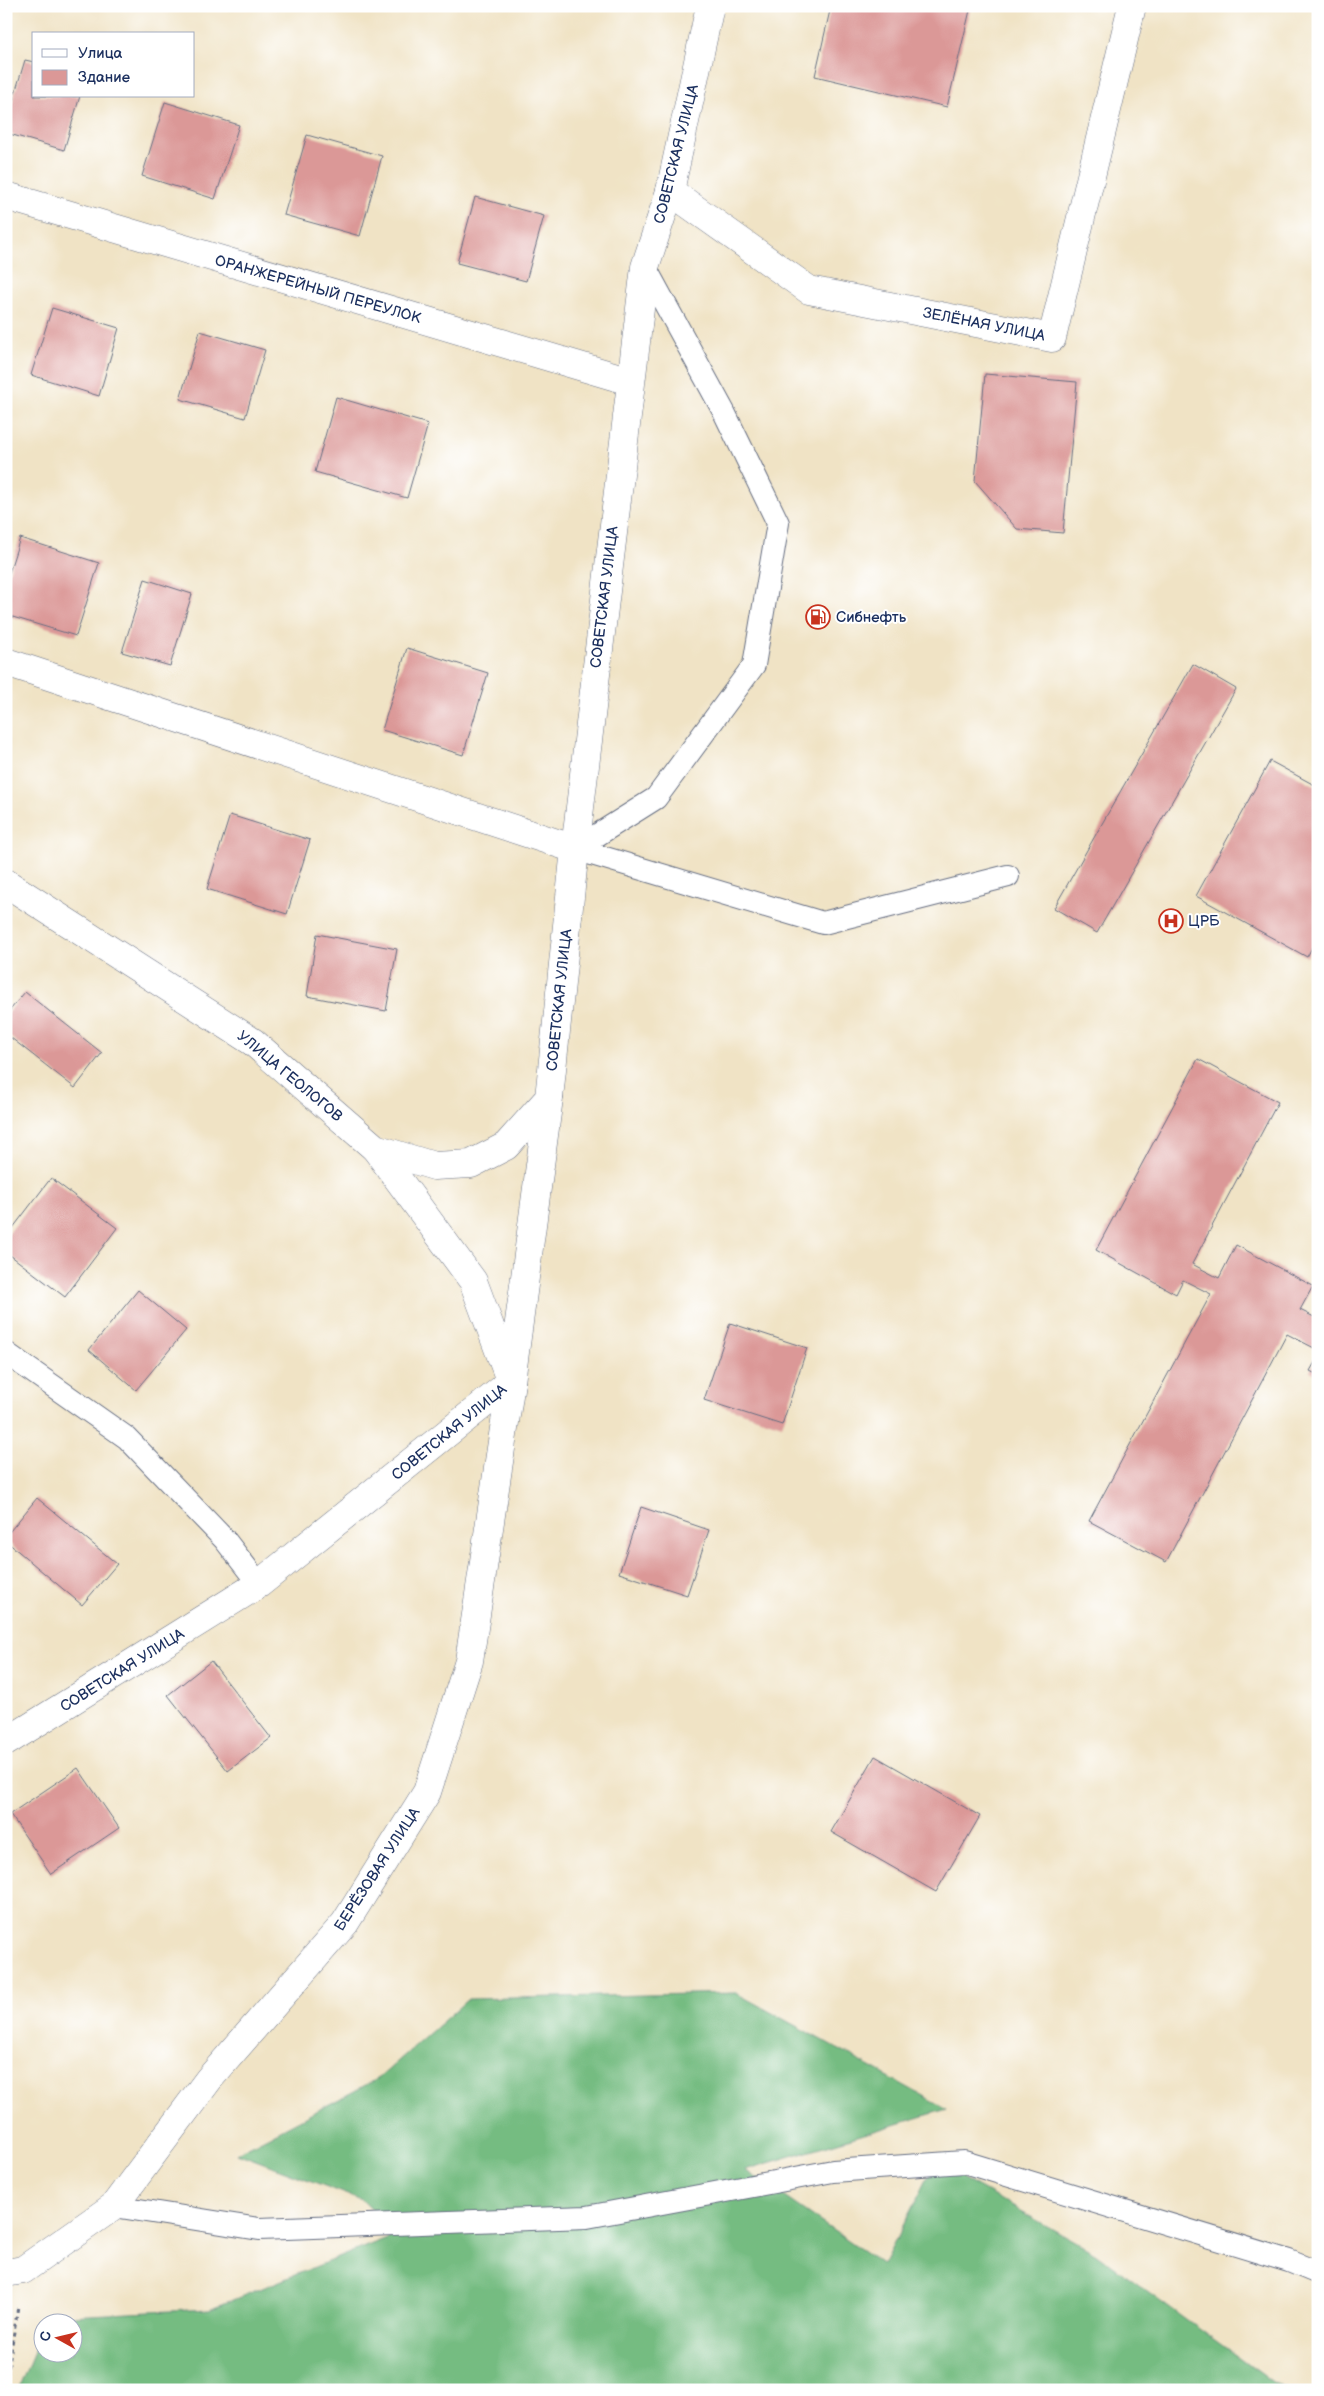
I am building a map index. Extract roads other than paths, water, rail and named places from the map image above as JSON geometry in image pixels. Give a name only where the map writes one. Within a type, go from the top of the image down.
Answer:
[{"type":"street","name":"СОВЕТСКАЯ УЛИЦА","points":[[6,1742],[259,1584],[511,1382],[548,1098],[575,850],[645,267],[670,190],[710,6]]},
{"type":"street","name":"ЗЕЛЁНАЯ УЛИЦА","points":[[670,190],[809,290],[1052,338],[1132,6]]},
{"type":"street","name":"ОРАНЖЕРЕЙНЫЙ ПЕРЕУЛОК","points":[[6,196],[630,381]]},
{"type":"street","points":[[6,662],[575,850]]},
{"type":"street","name":"УЛИЦА ГЕОЛОГОВ","points":[[6,883],[253,1042],[375,1148],[434,1166],[471,1164],[506,1146],[548,1098]]},
{"type":"street","points":[[375,1148],[473,1281],[511,1382]]},
{"type":"street","name":"БЕРЁЗОВАЯ УЛИЦА","points":[[14,2272],[114,2206],[209,2079],[345,1922],[427,1792],[469,1661],[511,1382]]},
{"type":"lane","points":[[575,850],[656,798],[754,665],[778,523],[724,412],[645,267]]},
{"type":"lane","points":[[575,850],[823,923],[1008,876]]},
{"type":"lane","points":[[6,1353],[127,1438],[225,1540],[259,1584]]},
{"type":"lane","points":[[114,2206],[259,2229],[587,2216],[833,2171],[964,2162],[1289,2260],[1318,2273]]},
{"type":"place","name":"Сибнефть","points":[[818,617]]},
{"type":"place","name":"ЦРБ","points":[[1171,921]]}]
